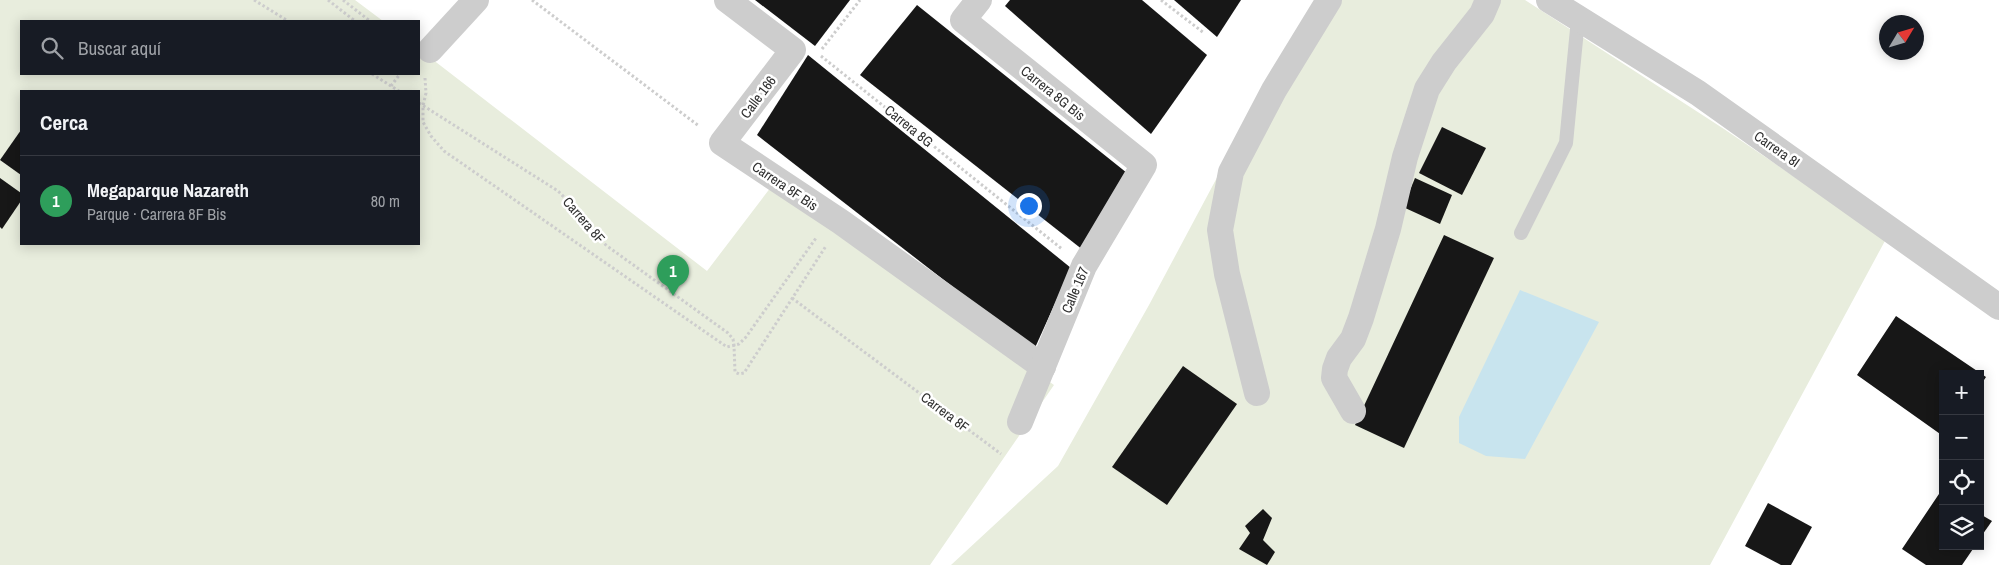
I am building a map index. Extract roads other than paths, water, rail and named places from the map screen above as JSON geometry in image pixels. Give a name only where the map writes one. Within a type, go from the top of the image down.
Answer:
[{"type":"street","points":[[427,60],[476,0]]},
{"type":"street","name":"Calle 166","points":[[722,143],[806,52],[727,0]]},
{"type":"street","name":"Carrera 8G Bis","points":[[979,0],[963,20],[1144,165]]},
{"type":"street","points":[[1257,393],[1227,274],[1220,230],[1231,172],[1274,90],[1329,0]]},
{"type":"street","points":[[1353,411],[1334,378],[1335,369],[1339,358],[1353,340],[1361,318],[1388,229],[1405,157],[1427,89],[1444,62],[1482,14],[1488,0]]},
{"type":"street","name":"Carrera 8I","points":[[1548,0],[1698,93],[1999,307]]},
{"type":"street","name":"Carrera 8F Bis","points":[[722,143],[836,220],[1043,366]]},
{"type":"street","name":"Calle 167","points":[[1020,422],[1084,266],[1144,165]]},
{"type":"lane","points":[[1521,234],[1566,142],[1578,19]]},
{"type":"water","points":[[1520,290],[1599,322],[1525,459],[1486,456],[1459,443],[1459,417]]},
{"type":"place","name":"Megaparque Nazareth","points":[[673,296]]}]
